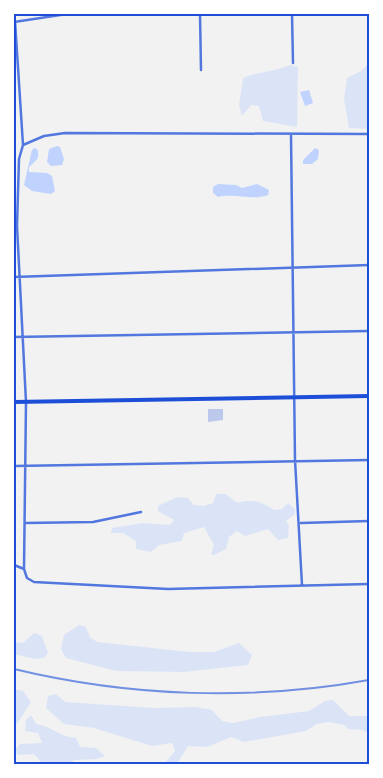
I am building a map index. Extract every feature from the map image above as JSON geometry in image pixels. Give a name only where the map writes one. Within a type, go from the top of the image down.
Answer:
[{"type":"main road","points":[[14,402],[369,396]]},
{"type":"street","points":[[67,14],[14,22],[23,145],[19,159],[17,226],[26,402],[24,569],[27,578],[34,582],[168,589],[369,584]]},
{"type":"street","points":[[200,14],[201,70]]},
{"type":"street","points":[[292,14],[293,63]]},
{"type":"street","points":[[23,145],[44,136],[65,133],[369,134]]},
{"type":"street","points":[[291,135],[295,460],[300,522],[302,585]]},
{"type":"street","points":[[14,276],[369,265]]},
{"type":"street","points":[[14,337],[369,331]]},
{"type":"street","points":[[14,466],[369,460]]},
{"type":"street","points":[[25,523],[93,522],[141,512]]},
{"type":"street","points":[[300,522],[369,521]]},
{"type":"street","points":[[14,565],[24,569]]},
{"type":"shaded area","points":[[369,63],[369,129],[349,128],[344,99],[347,78],[361,71]]},
{"type":"shaded area","points":[[290,65],[298,67],[297,127],[263,121],[259,106],[251,105],[242,116],[239,105],[243,78]]},
{"type":"shaded area","points":[[216,494],[226,494],[237,503],[252,501],[261,503],[274,510],[282,509],[288,503],[295,509],[295,514],[286,521],[289,525],[288,538],[278,540],[268,529],[245,536],[237,531],[229,537],[226,549],[214,555],[211,554],[214,545],[204,527],[184,533],[182,541],[159,545],[151,552],[136,549],[136,541],[123,533],[111,533],[112,528],[143,523],[170,525],[174,520],[158,511],[158,506],[177,497],[188,498],[194,505],[204,506],[213,503]]},
{"type":"shaded area","points":[[79,625],[86,627],[90,637],[97,642],[190,652],[214,652],[239,643],[252,655],[248,665],[184,672],[116,671],[66,658],[61,649],[64,635]]},
{"type":"shaded area","points":[[34,633],[42,636],[48,653],[44,658],[35,659],[14,654],[14,642],[23,643]]},
{"type":"shaded area","points":[[14,689],[23,691],[31,702],[17,724],[14,723]]},
{"type":"shaded area","points":[[56,694],[65,702],[154,708],[196,707],[212,710],[222,721],[233,723],[260,717],[309,711],[325,701],[333,700],[349,716],[369,716],[369,733],[362,730],[348,729],[344,725],[329,722],[317,724],[306,731],[244,742],[231,737],[207,747],[188,746],[177,764],[164,764],[175,751],[172,743],[152,746],[94,728],[64,724],[46,708],[48,696]]},
{"type":"shaded area","points":[[31,715],[36,724],[65,736],[76,738],[80,747],[96,748],[105,756],[97,759],[74,760],[69,764],[43,764],[34,754],[17,755],[16,749],[20,744],[42,743],[38,733],[25,731],[26,720]]},
{"type":"water","points":[[309,90],[313,103],[305,106],[300,92]]},
{"type":"water","points":[[57,146],[60,147],[64,159],[62,165],[51,166],[47,162],[49,149]]},
{"type":"water","points":[[34,148],[37,149],[38,158],[29,167],[29,172],[47,173],[52,176],[55,191],[51,194],[32,191],[24,185]]},
{"type":"water","points":[[315,148],[319,150],[318,159],[312,164],[303,164],[303,160]]},
{"type":"water","points":[[218,184],[236,185],[242,188],[257,184],[269,190],[268,195],[262,197],[218,197],[213,193],[213,187]]},
{"type":"building","points":[[208,409],[223,409],[223,420],[208,422]]},
{"type":"railway","points":[[14,669],[102,685],[191,693],[280,691],[325,687],[369,680]]}]
